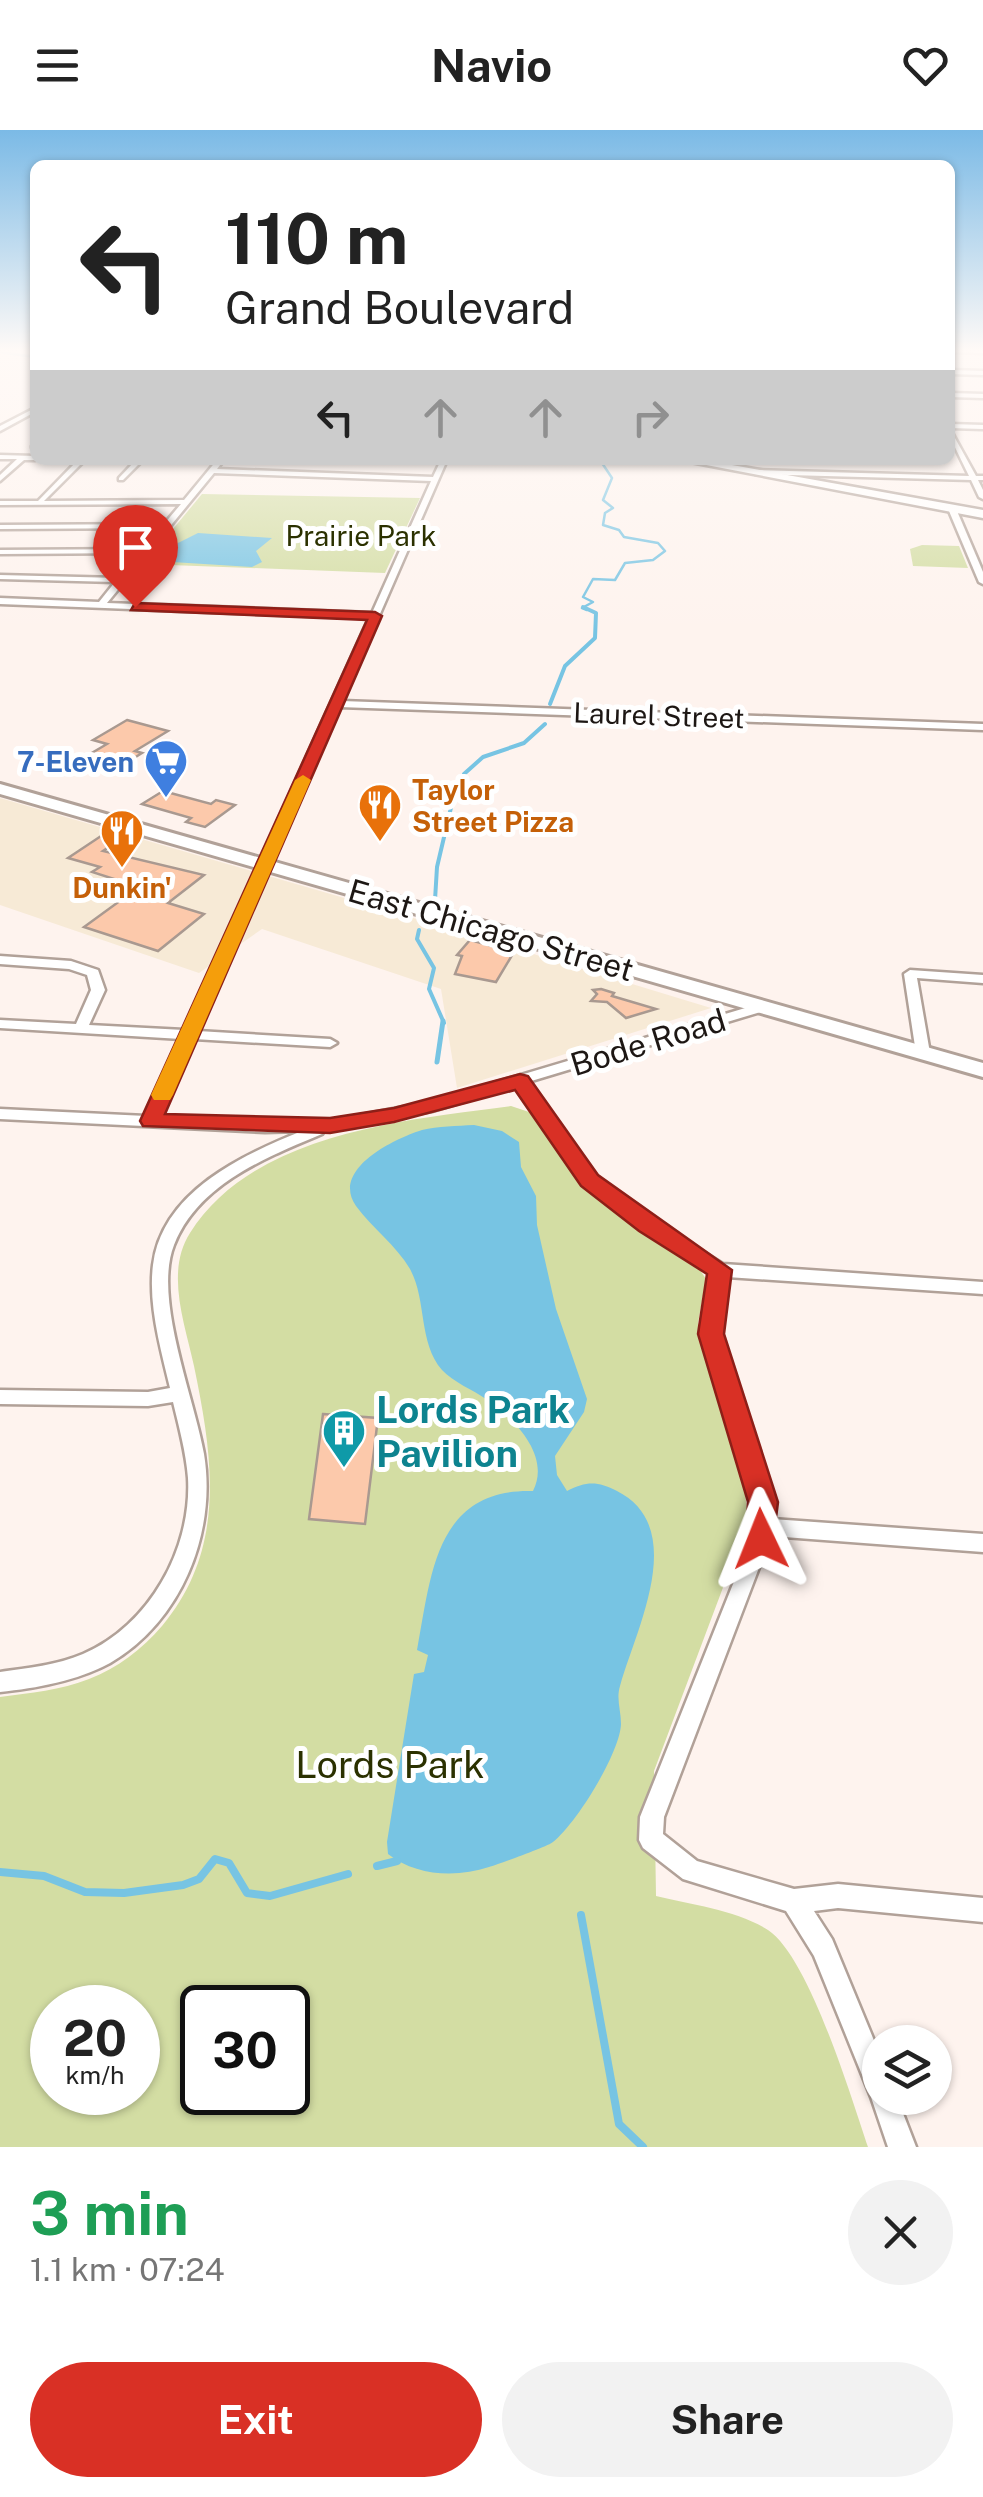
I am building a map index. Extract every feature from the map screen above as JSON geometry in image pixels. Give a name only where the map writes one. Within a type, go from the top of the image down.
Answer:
[{"type":"main road","points":[[715,465],[800,476],[953,511],[983,514]]},
{"type":"main road","name":"East Chicago Street","points":[[0,789],[983,1070]]},
{"type":"street","points":[[959,444],[978,478],[983,497]]},
{"type":"street","points":[[0,457],[30,458]]},
{"type":"street","points":[[0,479],[23,458]]},
{"type":"street","points":[[40,500],[77,465]]},
{"type":"street","points":[[121,479],[135,465]]},
{"type":"street","points":[[100,606],[216,465]]},
{"type":"street","points":[[151,1121],[442,465]]},
{"type":"street","points":[[799,465],[800,476],[978,478]]},
{"type":"street","points":[[212,471],[436,479]]},
{"type":"street","points":[[0,504],[40,500],[185,502]]},
{"type":"street","points":[[953,511],[983,582]]},
{"type":"street","points":[[0,527],[166,526]]},
{"type":"street","points":[[0,552],[146,552]]},
{"type":"street","points":[[0,577],[120,580]]},
{"type":"street","points":[[0,601],[375,616]]},
{"type":"street","name":"Laurel Street","points":[[336,704],[983,728]]},
{"type":"street","points":[[0,960],[71,964],[93,974],[98,990],[81,1028]]},
{"type":"street","points":[[922,1053],[910,974],[983,978]]},
{"type":"street","name":"Bode Road","points":[[0,1114],[330,1126],[394,1115],[520,1081],[762,1008]]},
{"type":"street","points":[[0,1024],[330,1043]]},
{"type":"street","points":[[520,1081],[589,1181],[648,1225],[720,1270],[983,1288]]},
{"type":"street","points":[[0,1682],[66,1670],[102,1655],[143,1623],[171,1587],[192,1534],[198,1494],[194,1452],[162,1284],[162,1257],[170,1236],[193,1205],[233,1171],[330,1126]]},
{"type":"street","points":[[720,1270],[711,1334],[763,1502],[765,1527],[649,1827],[651,1840],[678,1864],[794,1901],[838,1896],[983,1910]]},
{"type":"street","points":[[0,1397],[113,1400],[180,1394]]},
{"type":"street","points":[[765,1527],[983,1543]]},
{"type":"street","points":[[794,1901],[822,1948],[862,2044]]},
{"type":"street","points":[[890,2115],[902,2147]]},
{"type":"shaded area","points":[[0,798],[711,1008],[457,1088],[441,989],[262,929],[199,973],[0,905]]},
{"type":"green space","name":"Prairie Park","points":[[202,494],[420,498],[385,573],[144,564]]},
{"type":"green space","points":[[922,545],[959,546],[968,568],[913,566],[910,549]]},
{"type":"green space","name":"Lords Park","points":[[511,1106],[529,1112],[584,1189],[700,1270],[706,1279],[698,1323],[747,1510],[739,1545],[654,1771],[656,1896],[756,1923],[783,1945],[799,1968],[827,2030],[868,2147],[0,2147],[0,1697],[68,1686],[120,1663],[162,1626],[183,1596],[197,1565],[206,1534],[209,1468],[201,1400],[179,1298],[183,1248],[217,1199],[252,1173],[334,1137],[425,1118]]},
{"type":"water","points":[[198,533],[272,538],[256,551],[262,562],[252,567],[156,561],[162,551]]},
{"type":"water","points":[[474,1125],[502,1131],[519,1142],[521,1167],[536,1196],[537,1225],[556,1309],[587,1399],[584,1412],[555,1456],[557,1475],[567,1491],[598,1484],[617,1491],[639,1508],[650,1529],[654,1554],[645,1610],[619,1691],[619,1737],[584,1804],[550,1844],[489,1867],[450,1874],[424,1871],[399,1861],[388,1854],[387,1842],[414,1674],[424,1672],[428,1655],[417,1650],[427,1594],[434,1566],[457,1520],[476,1504],[500,1494],[533,1491],[537,1465],[527,1439],[508,1417],[457,1382],[434,1359],[410,1269],[356,1206],[350,1192],[359,1168],[397,1140],[428,1129]]},
{"type":"building","points":[[127,720],[168,731],[135,751],[142,753],[126,763],[90,754],[107,744],[93,740]]},
{"type":"building","points":[[163,791],[211,804],[216,800],[235,805],[205,827],[186,822],[191,818],[142,804]]},
{"type":"building","points":[[104,834],[121,839],[103,851],[204,875],[168,903],[204,914],[158,951],[84,927],[139,887],[92,872],[100,867],[68,858]]},
{"type":"building","points":[[470,940],[514,952],[496,982],[455,974],[462,956],[457,955]]},
{"type":"building","points":[[601,989],[656,1009],[626,1018],[607,1002],[591,1001],[597,994],[593,990]]},
{"type":"building","name":"Lords Park Pavilion","points":[[323,1414],[378,1418],[365,1524],[309,1519]]},
{"type":"waterway","points":[[583,607],[593,602],[583,597],[593,579],[615,580],[625,563],[653,560],[665,551],[658,543],[624,537],[619,530],[603,525],[605,513],[613,508],[603,500],[612,478],[603,465]]},
{"type":"waterway","points":[[550,704],[565,666],[595,638],[596,613],[583,607]]},
{"type":"waterway","points":[[583,607],[587,610]]},
{"type":"waterway","points":[[435,900],[437,867],[453,799],[464,774],[483,757],[524,743],[545,724]]},
{"type":"waterway","points":[[419,930],[417,939],[434,968],[429,989],[444,1023]]},
{"type":"waterway","points":[[437,1062],[443,1021]]},
{"type":"waterway","points":[[0,1872],[44,1876],[85,1892],[124,1893],[183,1885],[199,1879],[215,1859],[229,1863],[247,1893],[270,1896],[348,1874]]},
{"type":"waterway","points":[[377,1866],[397,1861]]},
{"type":"waterway","points":[[581,1915],[619,2124],[643,2147]]},
{"type":"slow traffic","points":[[162,1095],[303,780]]},
{"type":"place","name":"7-Eleven","points":[[166,799]]},
{"type":"place","name":"Taylor Street Pizza","points":[[380,843]]},
{"type":"place","name":"Dunkin'","points":[[122,869]]},
{"type":"place","name":"Lords Park Pavilion","points":[[344,1469]]},
{"type":"route","points":[[135,607],[375,616],[151,1121],[285,1128],[330,1126],[432,1106],[520,1081],[589,1181],[648,1225],[720,1270],[710,1318],[711,1334],[763,1502],[765,1527],[761,1539]]}]
